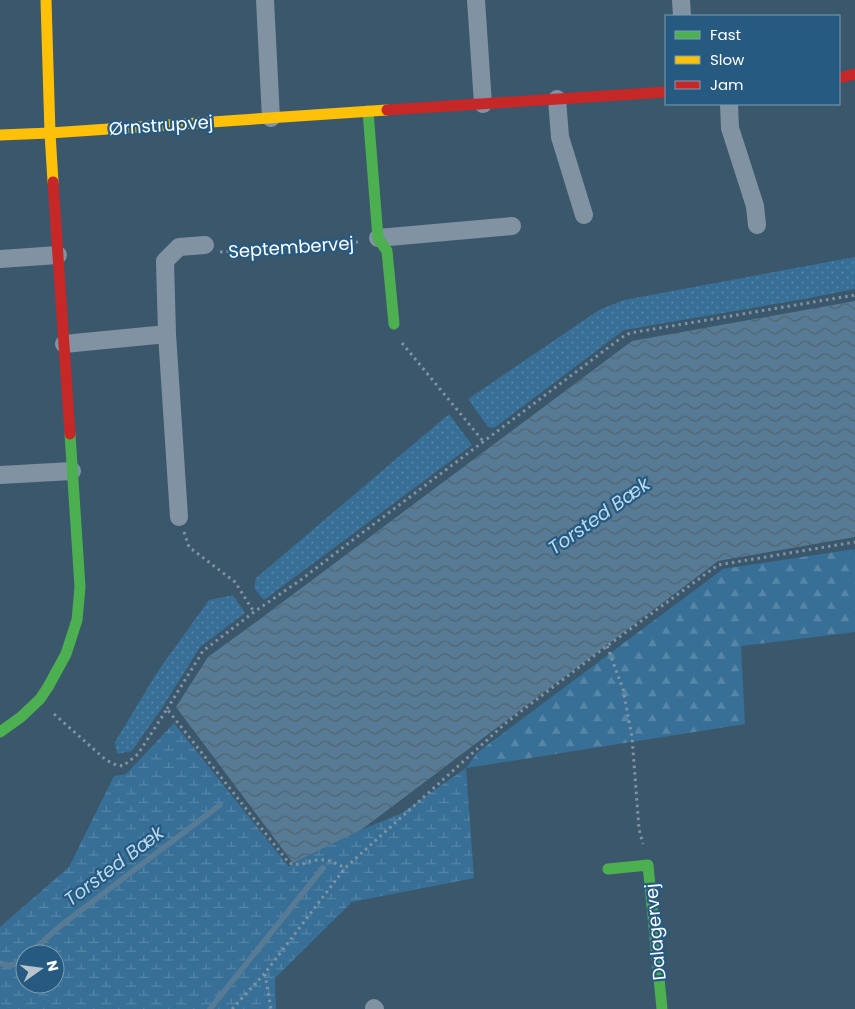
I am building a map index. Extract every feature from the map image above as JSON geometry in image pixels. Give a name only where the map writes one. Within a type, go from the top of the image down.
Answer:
[{"type":"street","points":[[0,732],[21,718],[40,699],[48,687],[66,654],[77,620],[80,587],[50,133],[46,0]]},
{"type":"street","points":[[265,0],[271,118]]},
{"type":"street","points":[[476,0],[483,104]]},
{"type":"street","points":[[681,0],[682,15]]},
{"type":"street","points":[[840,78],[855,74]]},
{"type":"street","name":"Ørnstrupvej","points":[[0,135],[665,92]]},
{"type":"street","points":[[557,99],[560,137],[584,215]]},
{"type":"street","points":[[729,105],[730,128],[755,206],[757,225]]},
{"type":"street","points":[[368,111],[378,238],[388,251],[394,324]]},
{"type":"street","points":[[378,238],[512,226]]},
{"type":"street","name":"Septembervej","points":[[180,517],[167,334],[165,261],[178,247],[206,245]]},
{"type":"street","points":[[0,259],[58,255]]},
{"type":"street","points":[[64,344],[167,334]]},
{"type":"street","points":[[0,475],[72,471]]},
{"type":"street","name":"Dalagervej","points":[[608,869],[648,865],[662,1009]]},
{"type":"path","name":"Septembervej","points":[[206,245],[213,252],[364,242],[378,238]]},
{"type":"path","points":[[40,699],[50,711],[106,760],[123,766],[138,754],[203,651],[254,612],[302,579],[621,338],[630,333],[855,295]]},
{"type":"path","points":[[394,324],[401,342],[483,441]]},
{"type":"path","points":[[180,517],[189,547],[235,582],[254,612]]},
{"type":"path","points":[[232,1009],[265,973],[345,868],[507,722],[607,646],[718,565],[855,542]]},
{"type":"path","points":[[607,646],[623,689],[632,737],[639,829],[648,865]]},
{"type":"path","points":[[167,709],[289,863],[299,866],[317,860],[334,862],[345,868]]},
{"type":"path","points":[[265,973],[271,1009]]},
{"type":"green space","points":[[855,257],[855,289],[624,330],[494,428],[488,427],[468,399],[599,310],[624,300]]},
{"type":"green space","points":[[449,414],[472,445],[264,600],[254,588],[256,578]]},
{"type":"green space","points":[[855,549],[855,632],[741,646],[745,724],[466,768],[478,752],[723,569]]},
{"type":"green space","points":[[233,595],[245,613],[200,647],[162,708],[132,751],[117,754],[115,742],[158,671],[209,600]]},
{"type":"green space","points":[[174,723],[289,867],[293,863],[361,830],[402,813],[466,768],[474,878],[352,902],[275,978],[276,1009],[0,1009],[0,927],[69,867],[114,776],[126,774]]},
{"type":"water","points":[[855,301],[855,537],[718,561],[361,830],[293,863],[176,707],[208,657],[632,341]]},
{"type":"waterway","name":"Torsted Bæk","points":[[40,944],[59,927],[220,805]]},
{"type":"waterway","points":[[210,1009],[323,868]]},
{"type":"waterway","name":"Torsted Bæk","points":[[0,963],[7,965],[15,964]]},
{"type":"traffic: fast","points":[[368,111],[378,238],[387,251],[394,324]]},
{"type":"traffic: fast","points":[[0,732],[21,717],[40,699],[66,654],[77,620],[80,587],[70,434]]},
{"type":"traffic: fast","points":[[608,869],[648,865],[662,1009]]},
{"type":"traffic: slow","points":[[46,0],[53,182]]},
{"type":"traffic: slow","points":[[0,135],[387,110]]},
{"type":"traffic: jam","points":[[840,78],[855,74]]},
{"type":"traffic: jam","points":[[387,110],[665,92]]},
{"type":"traffic: jam","points":[[53,182],[70,434]]}]
